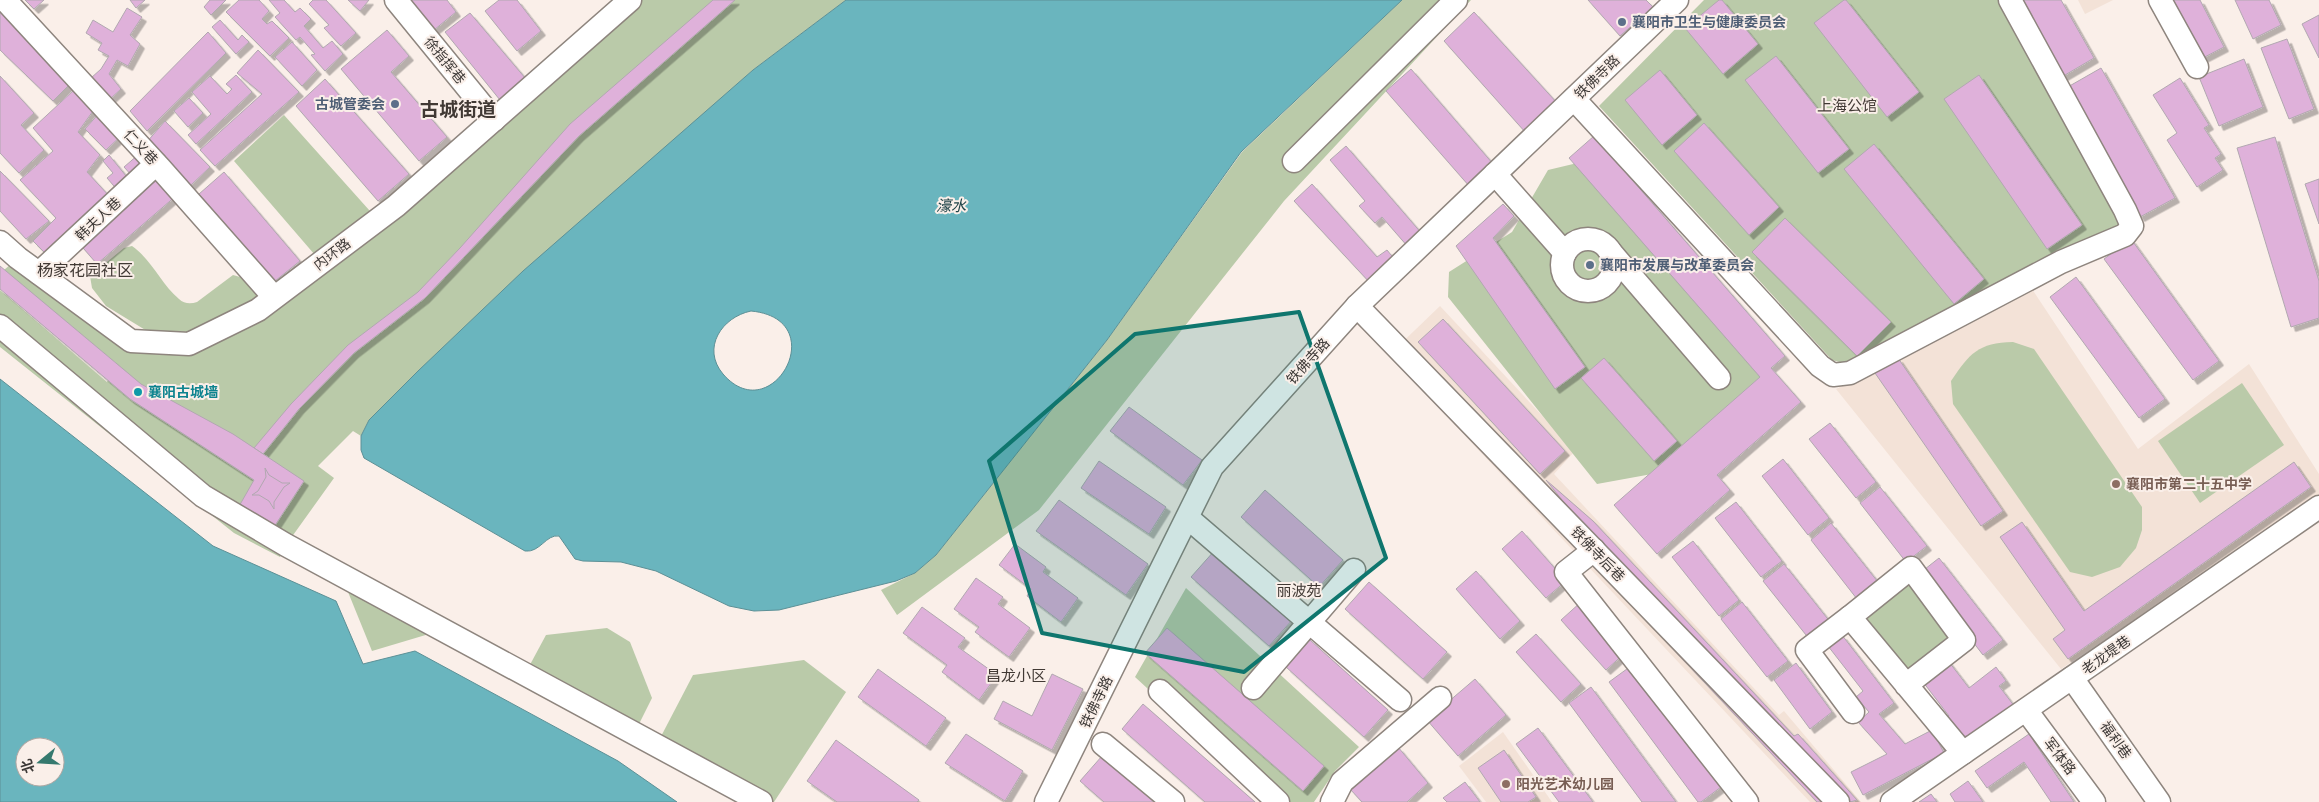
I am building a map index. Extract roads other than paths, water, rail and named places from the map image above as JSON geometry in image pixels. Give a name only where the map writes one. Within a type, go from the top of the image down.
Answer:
[{"type":"street","name":"仁义巷","points":[[5,0],[156,164],[274,297]]},
{"type":"street","name":"徐指挥巷","points":[[396,0],[494,120]]},
{"type":"street","name":"内环路","points":[[0,242],[39,274],[131,341],[189,344],[258,310],[396,206],[630,0]]},
{"type":"street","points":[[1294,161],[1456,0]]},
{"type":"street","name":"铁佛寺路","points":[[1056,798],[1212,468],[1357,306],[1677,0]]},
{"type":"street","points":[[1574,99],[1820,366],[1833,375],[1850,373],[2061,262],[2126,235],[2132,226],[2010,0]]},
{"type":"street","points":[[2160,0],[2197,67]]},
{"type":"street","name":"韩夫人巷","points":[[39,274],[156,164]]},
{"type":"street","points":[[1495,174],[1565,254]]},
{"type":"street","points":[[1608,249],[1614,265],[1610,281],[1603,287],[1587,291],[1571,285],[1563,270],[1565,254],[1577,242],[1586,239],[1602,243],[1608,249],[1719,378]]},
{"type":"street","name":"铁佛寺后巷","points":[[1357,306],[1838,802]]},
{"type":"street","points":[[0,326],[203,496],[286,545],[761,802]]},
{"type":"street","name":"老龙堤巷","points":[[1892,802],[2319,507]]},
{"type":"street","points":[[1188,518],[1400,700]]},
{"type":"street","points":[[1594,550],[1566,572],[1737,799]]},
{"type":"street","points":[[1853,712],[1807,650],[1911,568],[1964,640],[1906,684]]},
{"type":"street","points":[[1253,688],[1354,570]]},
{"type":"street","points":[[1850,617],[1964,753]]},
{"type":"street","name":"福利巷","points":[[2072,678],[2159,802]]},
{"type":"street","points":[[1160,691],[1278,802]]},
{"type":"street","points":[[1332,802],[1342,782],[1440,698]]},
{"type":"street","name":"军体路","points":[[2026,710],[2094,802]]},
{"type":"street","points":[[1103,744],[1173,802]]},
{"type":"water","name":"濠水","points":[[846,0],[1402,0],[1241,152],[1107,340],[936,555],[915,573],[896,581],[779,610],[754,611],[729,606],[656,571],[621,562],[575,559],[559,536],[550,538],[535,549],[525,551],[364,458],[361,450],[361,436],[369,420],[418,371],[523,271],[753,70]],"holes":[[[751,311],[776,318],[789,332],[792,349],[786,367],[775,381],[760,389],[742,388],[723,374],[717,364],[714,354],[718,335],[731,320]]]},
{"type":"water","points":[[0,379],[213,546],[336,601],[363,664],[415,651],[618,761],[677,802],[0,802]]},
{"type":"place","name":"襄阳市卫生与健康委员会","points":[[1622,22]]},
{"type":"place","name":"古城管委会","points":[[395,104]]},
{"type":"place","name":"襄阳市发展与改革委员会","points":[[1590,265]]},
{"type":"place","name":"襄阳古城墙","points":[[138,392]]},
{"type":"place","name":"襄阳市第二十五中学","points":[[2116,484]]},
{"type":"place","name":"阳光艺术幼儿园","points":[[1506,784]]},
{"type":"district","name":"上海公馆","points":[[1847,106]]},
{"type":"district","name":"古城街道","points":[[458,109]]},
{"type":"district","name":"杨家花园社区","points":[[85,270]]},
{"type":"district","name":"丽波苑","points":[[1299,591]]},
{"type":"district","name":"昌龙小区","points":[[1016,676]]}]
